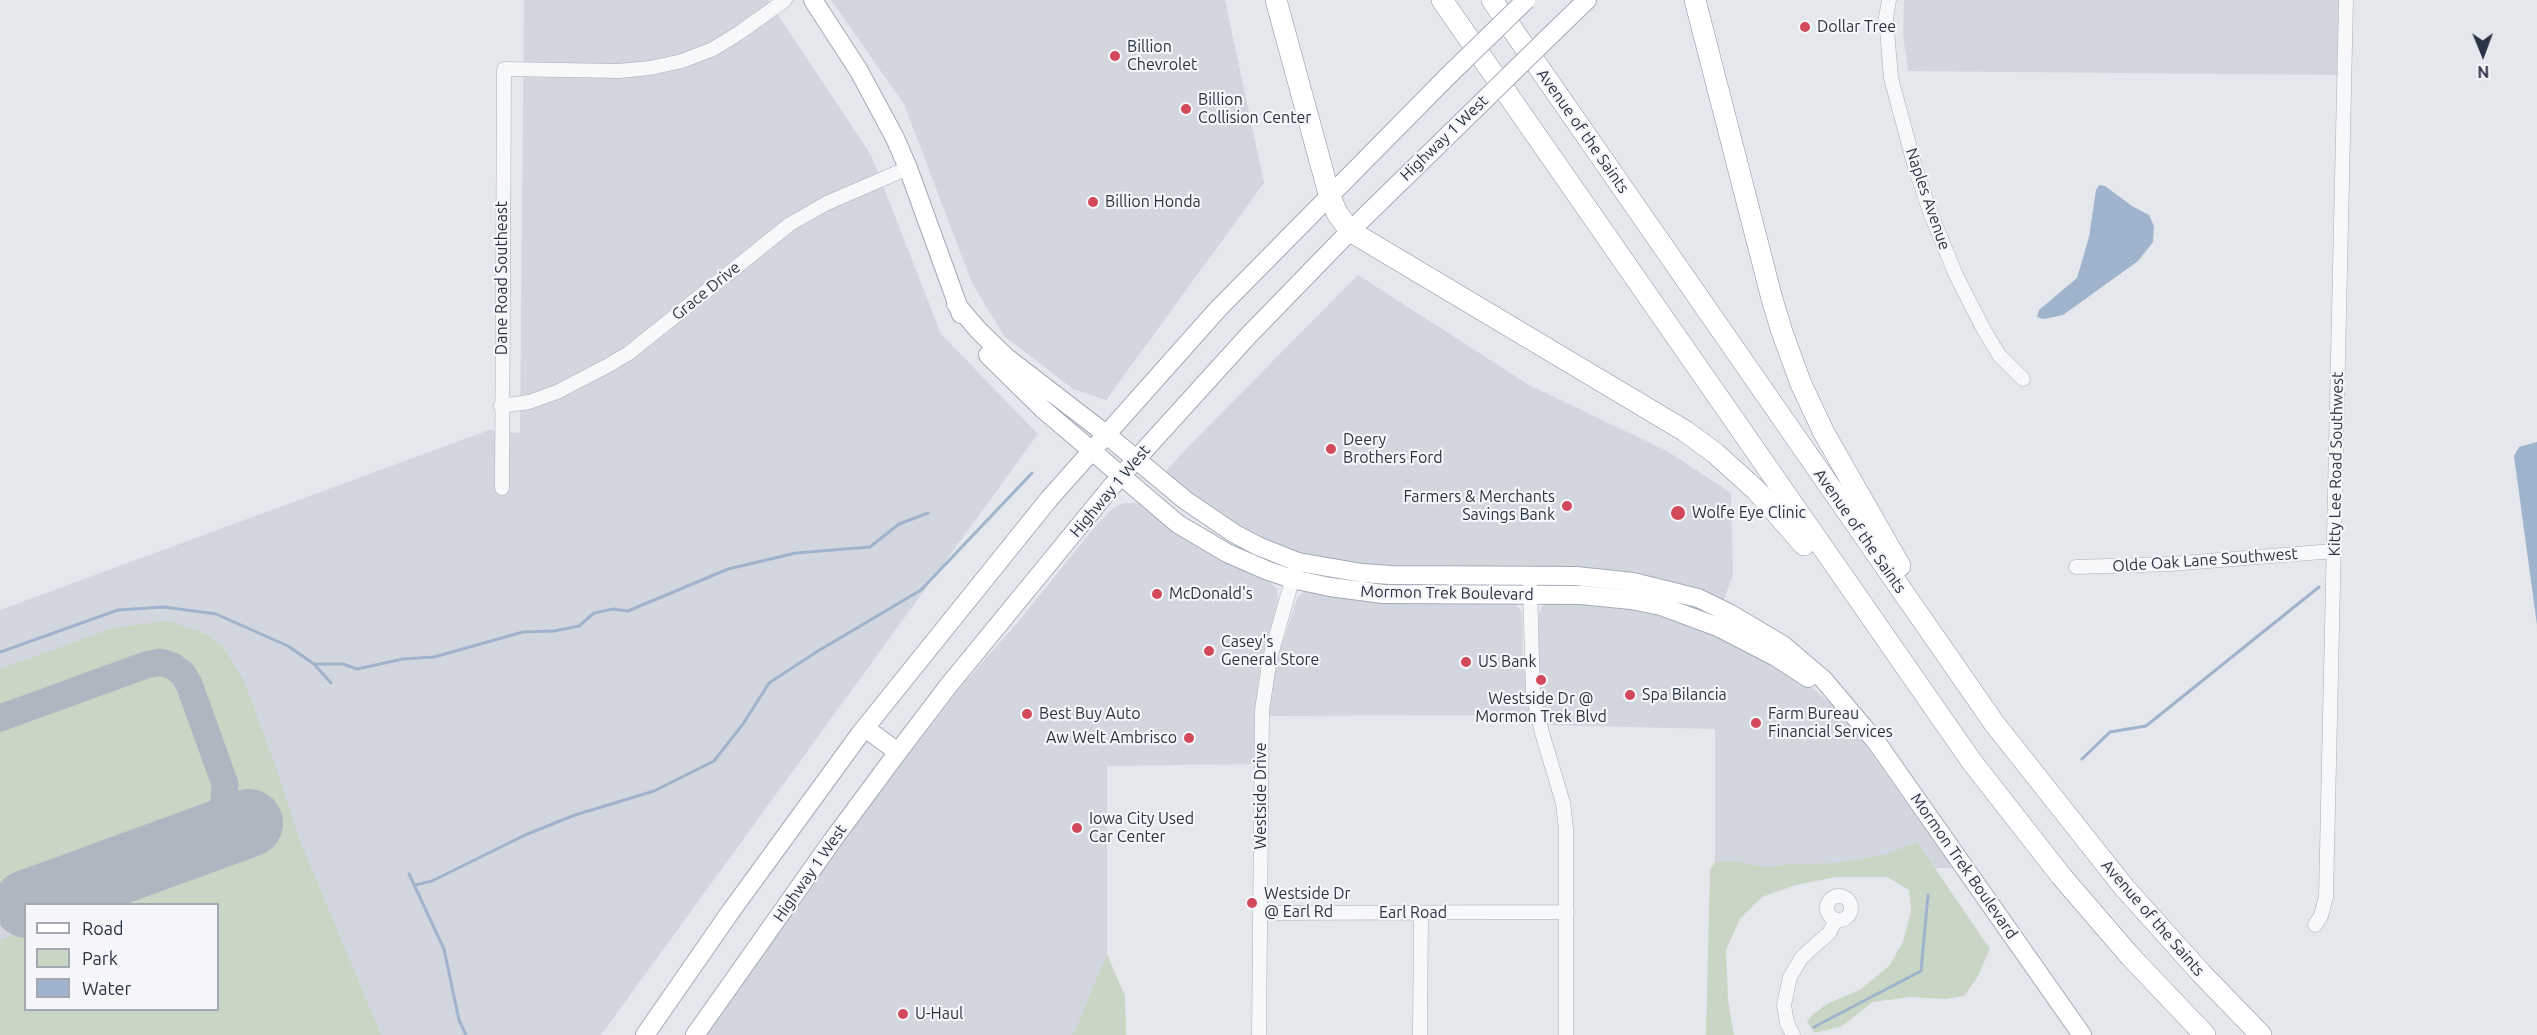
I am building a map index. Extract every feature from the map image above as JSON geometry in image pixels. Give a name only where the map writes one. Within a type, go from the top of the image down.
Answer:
[{"type":"highway","points":[[1276,0],[1329,194],[1336,213],[1350,231],[1662,417],[1715,453],[1756,490],[1791,527],[1920,688]]},
{"type":"highway","points":[[1442,0],[1972,762],[2062,877],[2130,956],[2205,1035]]},
{"type":"highway","name":"Avenue of the Saints","points":[[1492,0],[1994,723],[2123,886],[2201,973],[2261,1035]]},
{"type":"highway","points":[[1695,0],[1772,299],[1801,384],[1824,433],[1890,550],[1994,723]]},
{"type":"main road","name":"Mormon Trek Boulevard","points":[[813,0],[859,71],[908,168],[967,329],[1013,381],[1092,453],[1178,525],[1227,553],[1295,570],[1350,591],[1383,594],[1530,586],[1660,606],[1685,614],[1747,641],[1841,700],[1877,743],[2082,1035]]},
{"type":"main road","points":[[645,1035],[737,902],[865,728],[1049,499],[1218,309],[1329,194],[1526,0]]},
{"type":"main road","name":"Highway 1 West","points":[[695,1035],[898,752],[949,685],[1120,476],[1248,336],[1350,231],[1587,0]]},
{"type":"main road","name":"Mormon Trek Boulevard","points":[[956,304],[1006,357],[1210,518],[1295,570]]},
{"type":"main road","points":[[865,728],[898,752]]},
{"type":"street","name":"Dane Road Southeast","points":[[502,488],[504,69],[591,72],[650,68],[674,63],[713,49],[784,0]]},
{"type":"street","name":"Naples Avenue","points":[[1889,0],[1886,18],[1891,78],[1915,167],[1930,212],[1956,275],[1984,330],[1998,355],[2023,379]]},
{"type":"street","name":"Kitty Lee Road Southwest","points":[[2315,925],[2321,916],[2326,897],[2346,0]]},
{"type":"street","name":"Grace Drive","points":[[501,406],[529,402],[557,392],[608,366],[629,353],[790,224],[827,203],[908,168]]},
{"type":"street","name":"Olde Oak Lane Southwest","points":[[2076,567],[2170,564],[2334,551]]},
{"type":"street","name":"Westside Drive","points":[[1259,1035],[1262,710],[1270,658],[1295,570]]},
{"type":"street","points":[[1530,586],[1533,694],[1563,803],[1566,829],[1566,1035]]},
{"type":"street","name":"Earl Road","points":[[1260,913],[1567,912]]},
{"type":"street","points":[[1420,1035],[1421,913]]},
{"type":"street","points":[[1793,1035],[1787,1023],[1784,1005],[1790,977],[1802,957],[1828,933],[1836,920]]},
{"type":"shaded area","points":[[524,0],[768,0],[871,155],[941,334],[1038,434],[601,1035],[0,1035],[0,610],[489,430],[520,433]]},
{"type":"shaded area","points":[[831,0],[1225,0],[1264,183],[1106,400],[1073,389],[1004,336],[972,283],[904,104]]},
{"type":"shaded area","points":[[1904,0],[2340,0],[2339,75],[1908,71],[1903,34]]},
{"type":"shaded area","points":[[1358,275],[1529,385],[1667,451],[1731,493],[1733,575],[1723,602],[1695,591],[1389,569],[1319,559],[1285,549],[1254,535],[1203,504],[1169,475],[1167,470],[1185,450]]},
{"type":"shaded area","points":[[1123,503],[1141,503],[1234,565],[1269,581],[1277,589],[1278,599],[1260,671],[1256,703],[1254,764],[1107,766],[1107,1035],[705,1035],[861,817],[963,684],[1018,622],[1093,529],[1111,510]]},
{"type":"shaded area","points":[[1305,591],[1514,602],[1522,612],[1523,661],[1530,715],[1268,716],[1274,671],[1279,653],[1298,597]]},
{"type":"shaded area","points":[[1603,601],[1695,623],[1795,673],[1850,724],[1953,868],[1715,869],[1715,729],[1546,725],[1538,682],[1539,614],[1542,607],[1547,602]]},
{"type":"green space","points":[[168,621],[206,634],[224,648],[244,681],[278,773],[298,836],[381,1035],[0,1035],[0,940],[24,930],[24,1011],[219,1011],[219,903],[98,903],[257,844],[192,673],[174,657],[157,654],[145,656],[0,710],[0,669],[116,627]]},
{"type":"green space","points":[[155,674],[167,676],[173,680],[190,709],[216,784],[211,806],[193,819],[0,890],[0,727],[126,680]]},
{"type":"green space","points":[[1917,842],[1990,949],[1977,978],[1964,996],[1946,999],[1910,997],[1873,1002],[1842,1026],[1815,1033],[1807,1022],[1812,1015],[1827,1004],[1861,989],[1889,966],[1903,942],[1911,910],[1909,890],[1887,877],[1836,877],[1796,885],[1762,897],[1740,919],[1726,950],[1728,1000],[1734,1035],[1706,1035],[1710,870],[1715,862],[1738,862],[1766,867],[1838,863],[1884,855]]},
{"type":"green space","points":[[1107,954],[1125,996],[1126,1035],[1072,1035],[1075,1031]]},
{"type":"water","points":[[2099,185],[2105,186],[2132,206],[2149,215],[2154,226],[2153,242],[2138,261],[2063,315],[2044,319],[2037,317],[2039,310],[2077,278],[2089,237],[2096,190]]},
{"type":"water","points":[[2537,442],[2537,625],[2514,456],[2519,447]]},
{"type":"waterway","points":[[415,885],[432,881],[525,835],[575,815],[654,791],[714,761],[743,724],[769,683],[921,590],[1032,473]]},
{"type":"waterway","points":[[314,664],[343,664],[357,669],[403,659],[434,657],[523,632],[554,631],[579,626],[594,613],[613,609],[628,611],[728,569],[796,553],[870,547],[899,524],[928,513]]},
{"type":"waterway","points":[[2082,759],[2110,732],[2146,726],[2319,587]]},
{"type":"waterway","points":[[0,652],[118,610],[164,607],[216,614],[288,646],[314,664],[331,683]]},
{"type":"waterway","points":[[409,874],[444,949],[459,1020],[466,1035]]},
{"type":"waterway","points":[[1814,1027],[1921,971],[1928,895]]},
{"type":"taxiway","points":[[0,718],[146,665],[160,662],[173,666],[183,674],[189,684],[225,784],[224,800],[215,835]]},
{"type":"runway","points":[[30,903],[249,823]]},
{"type":"place","name":"Dollar Tree","points":[[1805,27]]},
{"type":"place","name":"Billion Chevrolet","points":[[1115,56]]},
{"type":"place","name":"Billion Collision Center","points":[[1186,109]]},
{"type":"place","name":"Billion Honda","points":[[1093,202]]},
{"type":"place","name":"Deery Brothers Ford","points":[[1331,449]]},
{"type":"place","name":"Farmers & Merchants Savings Bank","points":[[1567,506]]},
{"type":"place","name":"Wolfe Eye Clinic","points":[[1678,513]]},
{"type":"place","name":"McDonald's","points":[[1157,594]]},
{"type":"place","name":"Casey's General Store","points":[[1209,651]]},
{"type":"place","name":"US Bank","points":[[1466,662]]},
{"type":"place","name":"Westside Dr @ Mormon Trek Blvd","points":[[1541,680]]},
{"type":"place","name":"Spa Bilancia","points":[[1630,695]]},
{"type":"place","name":"Best Buy Auto","points":[[1027,714]]},
{"type":"place","name":"Farm Bureau Financial Services","points":[[1756,723]]},
{"type":"place","name":"Aw Welt Ambrisco","points":[[1189,738]]},
{"type":"place","name":"Iowa City Used Car Center","points":[[1077,828]]},
{"type":"place","name":"Westside Dr @ Earl Rd","points":[[1252,903]]},
{"type":"place","name":"U-Haul","points":[[903,1014]]}]
